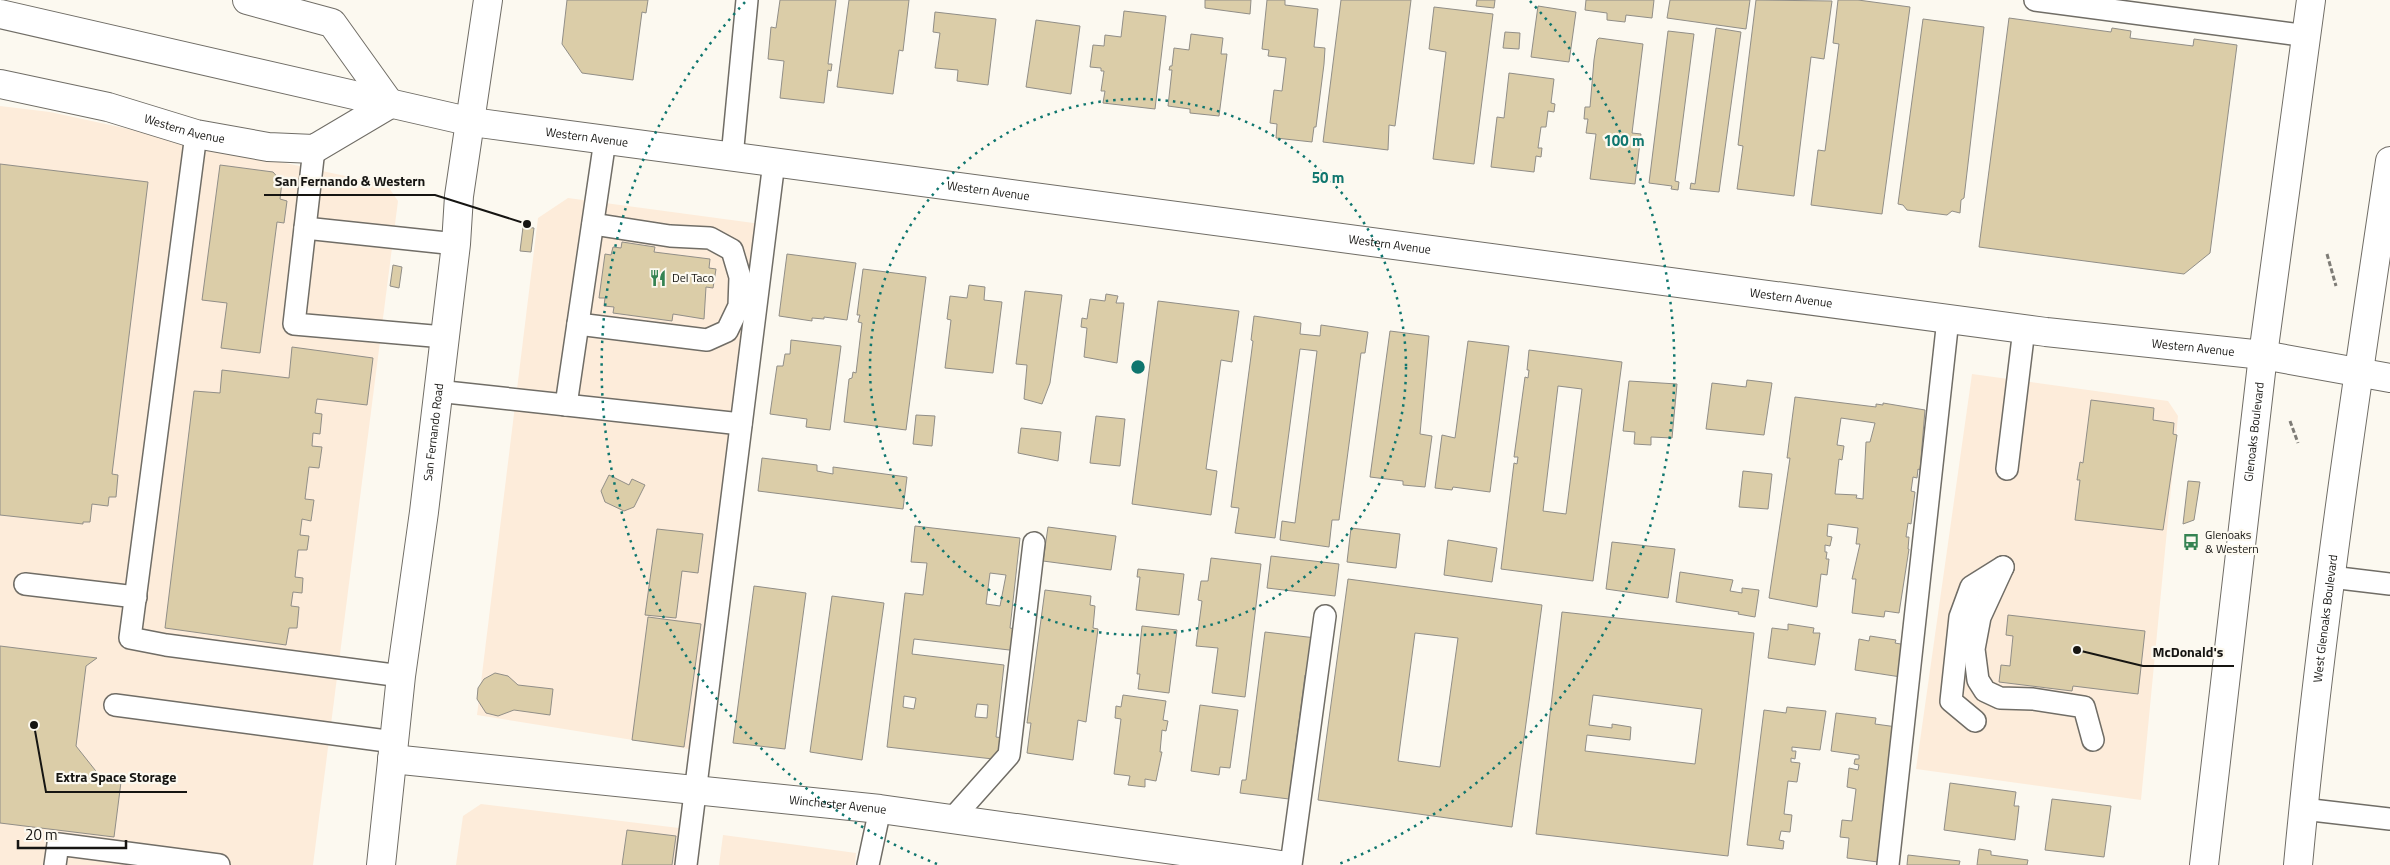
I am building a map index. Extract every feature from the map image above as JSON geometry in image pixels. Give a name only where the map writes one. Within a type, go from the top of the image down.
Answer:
[{"type":"main road","points":[[246,0],[332,23],[390,104],[314,149]]},
{"type":"main road","name":"San Fernando Road","points":[[381,865],[401,676],[424,512],[456,244],[459,196],[472,122],[488,0]]},
{"type":"main road","name":"Glenoaks Boulevard","points":[[2204,865],[2263,355],[2308,36],[2311,0]]},
{"type":"main road","name":"Western Avenue","points":[[0,14],[472,122],[2024,329],[2263,355],[2390,378]]},
{"type":"main road","name":"Western Avenue","points":[[0,84],[108,106],[196,134],[268,147],[314,149]]},
{"type":"main road","points":[[2358,373],[2384,236],[2390,161]]},
{"type":"main road","name":"West Glenoaks Boulevard","points":[[2298,865],[2309,741],[2358,373]]},
{"type":"main road","name":"Winchester Avenue","points":[[393,750],[695,790],[880,809],[1281,865]]},
{"type":"lane","points":[[732,156],[747,0]]},
{"type":"lane","points":[[2036,0],[2308,36]]},
{"type":"lane","points":[[196,134],[130,638],[166,645],[401,676]]},
{"type":"lane","points":[[566,405],[605,140]]},
{"type":"lane","points":[[314,149],[294,324],[444,337]]},
{"type":"lane","points":[[686,865],[774,162]]},
{"type":"lane","points":[[578,324],[707,340],[727,331],[739,306],[740,277],[732,250],[710,238],[670,236],[593,224]]},
{"type":"lane","points":[[305,228],[456,244]]},
{"type":"lane","points":[[1888,865],[1948,319]]},
{"type":"lane","points":[[2007,469],[2024,329]]},
{"type":"lane","points":[[437,391],[741,424]]},
{"type":"lane","points":[[952,819],[1009,755],[1034,543]]},
{"type":"lane","points":[[1975,721],[1951,701],[1960,617],[1971,587],[2003,567],[1980,617],[1974,649],[1978,680],[1985,691],[2000,698],[2033,699],[2084,707],[2093,740]]},
{"type":"lane","points":[[2331,578],[2390,584]]},
{"type":"lane","points":[[25,584],[136,597]]},
{"type":"lane","points":[[1291,865],[1325,616]]},
{"type":"lane","points":[[115,705],[393,750]]},
{"type":"lane","points":[[868,865],[880,809]]},
{"type":"lane","points":[[2303,809],[2390,819]]},
{"type":"lane","points":[[55,865],[58,844],[219,865]]},
{"type":"path","points":[[2327,254],[2336,286]]},
{"type":"path","points":[[2290,420],[2298,443]]},
{"type":"shaded area","points":[[0,106],[50,112],[387,185],[398,201],[313,865],[0,865]]},
{"type":"shaded area","points":[[568,198],[761,224],[689,749],[477,715],[538,218]]},
{"type":"shaded area","points":[[1972,374],[2168,401],[2178,416],[2141,800],[1916,769]]},
{"type":"shaded area","points":[[481,804],[679,828],[674,865],[456,865],[463,816]]},
{"type":"shaded area","points":[[723,835],[856,853],[855,865],[719,865]]},
{"type":"building","points":[[567,0],[648,0],[646,13],[642,12],[633,80],[582,73],[562,44]]},
{"type":"building","points":[[780,0],[836,0],[828,64],[832,64],[831,71],[828,70],[824,103],[780,98],[784,61],[768,59],[771,27],[776,28]]},
{"type":"building","points":[[849,0],[909,0],[903,51],[899,50],[893,94],[837,87]]},
{"type":"building","points":[[1205,0],[1251,0],[1250,14],[1205,8]]},
{"type":"building","points":[[1267,0],[1285,0],[1285,5],[1318,9],[1314,47],[1325,48],[1316,127],[1314,127],[1312,142],[1276,138],[1277,124],[1270,123],[1274,90],[1282,91],[1286,58],[1268,56],[1269,50],[1262,49]]},
{"type":"building","points":[[1341,0],[1411,0],[1395,126],[1389,125],[1388,150],[1323,142]]},
{"type":"building","points":[[1477,0],[1495,0],[1494,8],[1476,6]]},
{"type":"building","points":[[1586,0],[1654,0],[1652,18],[1626,15],[1625,22],[1607,20],[1607,13],[1585,10]]},
{"type":"building","points":[[1670,0],[1750,0],[1746,29],[1667,18]]},
{"type":"building","points":[[1756,0],[1832,1],[1824,59],[1811,57],[1794,196],[1737,189],[1743,146],[1738,145]]},
{"type":"building","points":[[1838,0],[1858,0],[1910,7],[1882,214],[1811,205],[1818,150],[1825,151],[1839,44],[1833,43]]},
{"type":"building","points":[[1538,6],[1576,12],[1569,62],[1531,57]]},
{"type":"building","points":[[1434,7],[1493,14],[1474,164],[1433,159],[1446,52],[1429,49]]},
{"type":"building","points":[[1124,11],[1166,16],[1155,109],[1103,103],[1105,91],[1101,91],[1104,71],[1101,71],[1101,68],[1090,67],[1093,45],[1104,46],[1105,35],[1121,37]]},
{"type":"building","points":[[935,12],[996,19],[988,85],[957,81],[958,70],[935,68],[940,33],[933,32]]},
{"type":"building","points":[[2009,18],[2111,32],[2112,28],[2131,31],[2130,38],[2193,46],[2194,39],[2237,45],[2210,253],[2184,274],[1979,247]]},
{"type":"building","points":[[1923,19],[1984,27],[1964,198],[1961,200],[1960,213],[1952,211],[1947,215],[1907,210],[1903,205],[1898,204]]},
{"type":"building","points":[[1036,20],[1080,26],[1071,94],[1026,87]]},
{"type":"building","points":[[1716,28],[1741,32],[1719,192],[1690,189],[1691,183],[1695,184]]},
{"type":"building","points":[[1668,31],[1694,34],[1675,181],[1679,182],[1678,190],[1671,189],[1672,186],[1649,183]]},
{"type":"building","points":[[1505,32],[1520,33],[1519,49],[1503,48]]},
{"type":"building","points":[[1191,34],[1223,38],[1221,54],[1227,54],[1219,116],[1190,113],[1190,109],[1168,106],[1172,70],[1169,70],[1170,66],[1172,66],[1174,48],[1189,50]]},
{"type":"building","points":[[1599,38],[1643,44],[1632,133],[1641,134],[1635,184],[1590,179],[1596,134],[1586,133],[1588,119],[1584,119],[1585,107],[1590,107],[1594,60],[1597,40]]},
{"type":"building","points":[[1509,73],[1554,79],[1551,103],[1555,104],[1554,112],[1548,111],[1546,127],[1541,127],[1538,148],[1542,148],[1541,157],[1536,156],[1534,172],[1491,167],[1497,117],[1504,118]]},
{"type":"building","points":[[0,164],[148,182],[112,474],[118,475],[116,497],[109,497],[108,506],[92,504],[90,522],[83,522],[83,524],[0,515]]},
{"type":"building","points":[[220,165],[273,172],[282,182],[280,199],[287,201],[284,223],[277,222],[260,353],[221,348],[227,303],[202,300]]},
{"type":"building","points":[[523,227],[534,228],[531,252],[520,251]]},
{"type":"building","name":"Del Taco","points":[[622,242],[655,247],[654,252],[710,259],[709,268],[716,269],[713,288],[706,287],[704,319],[673,314],[672,321],[613,313],[614,307],[604,306],[605,298],[599,298],[605,254],[611,255],[613,247],[621,248]]},
{"type":"building","points":[[787,254],[856,263],[847,320],[824,317],[824,319],[812,318],[812,321],[779,316]]},
{"type":"building","points":[[393,265],[402,267],[399,288],[390,286]]},
{"type":"building","points":[[863,269],[926,277],[906,430],[844,422],[849,379],[852,378],[853,372],[856,373],[862,323],[858,322],[860,315],[857,315]]},
{"type":"building","points":[[969,285],[985,287],[984,300],[1002,302],[993,373],[945,368],[951,320],[947,319],[950,296],[967,298]]},
{"type":"building","points":[[1025,291],[1062,295],[1050,383],[1042,404],[1024,399],[1027,365],[1016,364]]},
{"type":"building","points":[[1106,294],[1118,296],[1116,303],[1124,303],[1117,363],[1084,357],[1087,328],[1081,327],[1082,318],[1087,319],[1090,299],[1105,301]]},
{"type":"building","points":[[1158,301],[1239,311],[1232,362],[1221,360],[1206,469],[1217,471],[1211,515],[1132,504]]},
{"type":"building","points":[[1254,316],[1301,323],[1300,334],[1320,336],[1321,325],[1368,332],[1365,353],[1361,353],[1339,520],[1332,520],[1329,547],[1280,540],[1282,521],[1295,523],[1317,351],[1300,349],[1275,538],[1235,533],[1239,508],[1231,507],[1253,341],[1251,340]]},
{"type":"building","points":[[1390,331],[1429,336],[1420,434],[1432,436],[1425,487],[1403,485],[1403,481],[1370,477]]},
{"type":"building","points":[[791,340],[841,346],[830,430],[806,427],[807,419],[770,414],[777,366],[783,366],[785,354],[790,354]]},
{"type":"building","points":[[1468,341],[1509,346],[1490,492],[1453,487],[1452,490],[1435,488],[1442,435],[1455,438]]},
{"type":"building","points":[[292,347],[373,358],[367,405],[317,399],[315,413],[322,414],[320,434],[313,433],[312,446],[322,447],[319,468],[309,467],[305,499],[314,500],[311,521],[302,519],[300,535],[309,536],[307,550],[298,550],[295,577],[303,578],[302,593],[293,592],[291,606],[299,607],[297,628],[289,628],[286,645],[165,628],[194,391],[220,393],[222,370],[289,378]]},
{"type":"building","points":[[1529,350],[1622,362],[1593,581],[1501,569],[1514,463],[1517,464],[1518,457],[1514,457],[1525,377],[1528,378],[1529,370],[1527,370]],"holes":[[[1558,386],[1582,389],[1566,514],[1543,511]]]},
{"type":"building","points":[[1747,380],[1772,383],[1764,435],[1706,429],[1712,383],[1746,387]]},
{"type":"building","points":[[1629,381],[1677,384],[1672,438],[1651,437],[1651,445],[1634,444],[1635,432],[1623,431]]},
{"type":"building","points":[[1795,397],[1876,407],[1876,404],[1883,405],[1883,403],[1925,410],[1920,470],[1918,469],[1917,478],[1913,477],[1911,491],[1915,492],[1911,524],[1908,523],[1906,537],[1909,537],[1909,549],[1899,613],[1885,611],[1884,617],[1852,613],[1856,579],[1852,579],[1860,544],[1856,544],[1858,528],[1828,524],[1827,536],[1832,537],[1830,546],[1825,545],[1826,559],[1829,559],[1827,575],[1821,574],[1817,607],[1769,598],[1790,458],[1787,458]],"holes":[[[1841,418],[1875,423],[1870,442],[1866,442],[1863,499],[1856,498],[1857,495],[1835,494],[1839,459],[1842,460],[1844,446],[1837,445]]]},
{"type":"building","points":[[2091,400],[2154,408],[2153,420],[2174,423],[2173,434],[2177,435],[2163,530],[2075,520],[2080,480],[2077,480],[2080,462],[2083,463]]},
{"type":"building","points":[[916,415],[935,416],[932,446],[913,444]]},
{"type":"building","points":[[1096,416],[1125,419],[1120,466],[1090,463]]},
{"type":"building","points":[[1021,428],[1061,432],[1058,461],[1018,453]]},
{"type":"building","points":[[762,458],[817,465],[817,471],[833,474],[833,467],[907,477],[903,509],[758,491]]},
{"type":"building","points":[[1743,471],[1772,474],[1768,509],[1739,507]]},
{"type":"building","points":[[609,475],[629,485],[632,479],[645,485],[634,507],[624,511],[605,502],[601,491]]},
{"type":"building","points":[[2188,481],[2200,482],[2194,520],[2183,524]]},
{"type":"building","points":[[915,526],[1020,538],[1010,628],[1020,630],[1018,651],[914,639],[912,654],[1004,665],[996,737],[1003,738],[1001,757],[994,756],[993,759],[887,747],[905,593],[923,595],[927,563],[911,562]],"holes":[[[990,573],[1006,575],[1000,606],[986,604]],[[904,696],[916,698],[914,709],[903,707]],[[977,704],[988,705],[987,718],[975,717]]]},
{"type":"building","points":[[1048,527],[1116,536],[1111,570],[1043,561]]},
{"type":"building","points":[[1351,528],[1400,534],[1396,568],[1347,562]]},
{"type":"building","points":[[657,529],[703,534],[698,573],[682,571],[676,618],[645,615]]},
{"type":"building","points":[[1448,540],[1497,548],[1492,582],[1444,575]]},
{"type":"building","points":[[1612,542],[1675,549],[1668,598],[1606,589]]},
{"type":"building","points":[[1271,556],[1339,564],[1335,596],[1267,588]]},
{"type":"building","points":[[1211,558],[1261,564],[1245,697],[1212,693],[1218,648],[1196,646],[1202,601],[1198,600],[1201,581],[1208,581]]},
{"type":"building","points":[[1138,569],[1184,574],[1179,615],[1136,610],[1140,577],[1137,577]]},
{"type":"building","points":[[1680,572],[1733,580],[1730,591],[1742,593],[1742,588],[1759,590],[1755,617],[1738,614],[1739,612],[1676,602]]},
{"type":"building","points":[[1348,579],[1542,605],[1512,827],[1318,800]],"holes":[[[1415,633],[1458,638],[1440,767],[1398,761]]]},
{"type":"building","points":[[754,586],[806,593],[785,749],[733,743]]},
{"type":"building","points":[[1045,590],[1091,596],[1090,605],[1095,606],[1093,628],[1098,629],[1086,722],[1078,720],[1073,760],[1027,753],[1031,723],[1027,723]]},
{"type":"building","points":[[832,596],[884,603],[862,760],[810,752]]},
{"type":"building","points":[[1562,612],[1754,633],[1728,856],[1536,834]],"holes":[[[1593,695],[1702,709],[1695,764],[1585,751],[1587,735],[1630,740],[1631,727],[1612,724],[1612,728],[1589,725]]]},
{"type":"building","points":[[2008,615],[2145,631],[2138,694],[2073,686],[2072,691],[1999,682],[2001,665],[2010,666],[2013,636],[2006,635]]},
{"type":"building","points":[[648,617],[701,624],[684,747],[632,740]]},
{"type":"building","points":[[1788,624],[1814,628],[1813,633],[1820,633],[1815,665],[1768,658],[1772,628],[1788,630]]},
{"type":"building","points":[[1142,626],[1177,630],[1169,693],[1138,689],[1140,674],[1137,674]]},
{"type":"building","points":[[1265,632],[1316,638],[1311,676],[1305,675],[1289,799],[1240,793],[1242,780],[1246,780]]},
{"type":"building","points":[[1870,636],[1896,640],[1895,643],[1906,645],[1901,677],[1855,670],[1859,639],[1869,641]]},
{"type":"building","points":[[0,646],[97,658],[86,666],[76,746],[103,780],[121,782],[114,837],[0,823]]},
{"type":"building","points":[[495,673],[508,676],[518,685],[553,689],[550,715],[514,710],[498,716],[486,713],[477,699],[478,688],[484,679]]},
{"type":"building","points":[[1123,695],[1166,701],[1163,720],[1168,721],[1166,731],[1162,730],[1160,752],[1162,752],[1156,781],[1145,779],[1145,787],[1128,785],[1130,776],[1114,774],[1121,719],[1115,718],[1116,706],[1121,707]]},
{"type":"building","points":[[1200,705],[1238,710],[1230,768],[1220,767],[1219,775],[1191,771]]},
{"type":"building","points":[[1787,707],[1826,711],[1820,750],[1792,747],[1792,751],[1796,751],[1795,759],[1791,758],[1791,762],[1800,763],[1797,782],[1788,781],[1784,814],[1792,815],[1790,832],[1781,831],[1779,840],[1784,841],[1783,849],[1747,845],[1764,710],[1786,713]]},
{"type":"building","points":[[1836,713],[1876,718],[1875,724],[1897,727],[1878,862],[1847,858],[1849,838],[1840,837],[1842,820],[1852,821],[1856,789],[1847,787],[1849,768],[1858,770],[1859,765],[1854,764],[1855,759],[1859,759],[1859,755],[1831,751]]},
{"type":"building","points":[[1950,783],[2016,792],[2014,806],[2019,806],[2015,840],[1944,830]]},
{"type":"building","points":[[2052,799],[2111,806],[2104,857],[2045,850]]},
{"type":"building","points":[[627,830],[676,836],[672,865],[622,865]]},
{"type":"building","points":[[1979,849],[1991,851],[1991,855],[2028,860],[2027,865],[1977,865]]},
{"type":"building","points":[[1908,855],[1960,861],[1959,865],[1907,865]]},
{"type":"place","name":"San Fernando & Western","points":[[527,224]]},
{"type":"place","name":"Del Taco","points":[[658,278]]},
{"type":"place","name":"Glenoaks & Western","points":[[2191,542]]},
{"type":"place","name":"McDonald's","points":[[2077,650]]},
{"type":"place","name":"Extra Space Storage","points":[[34,725]]}]
